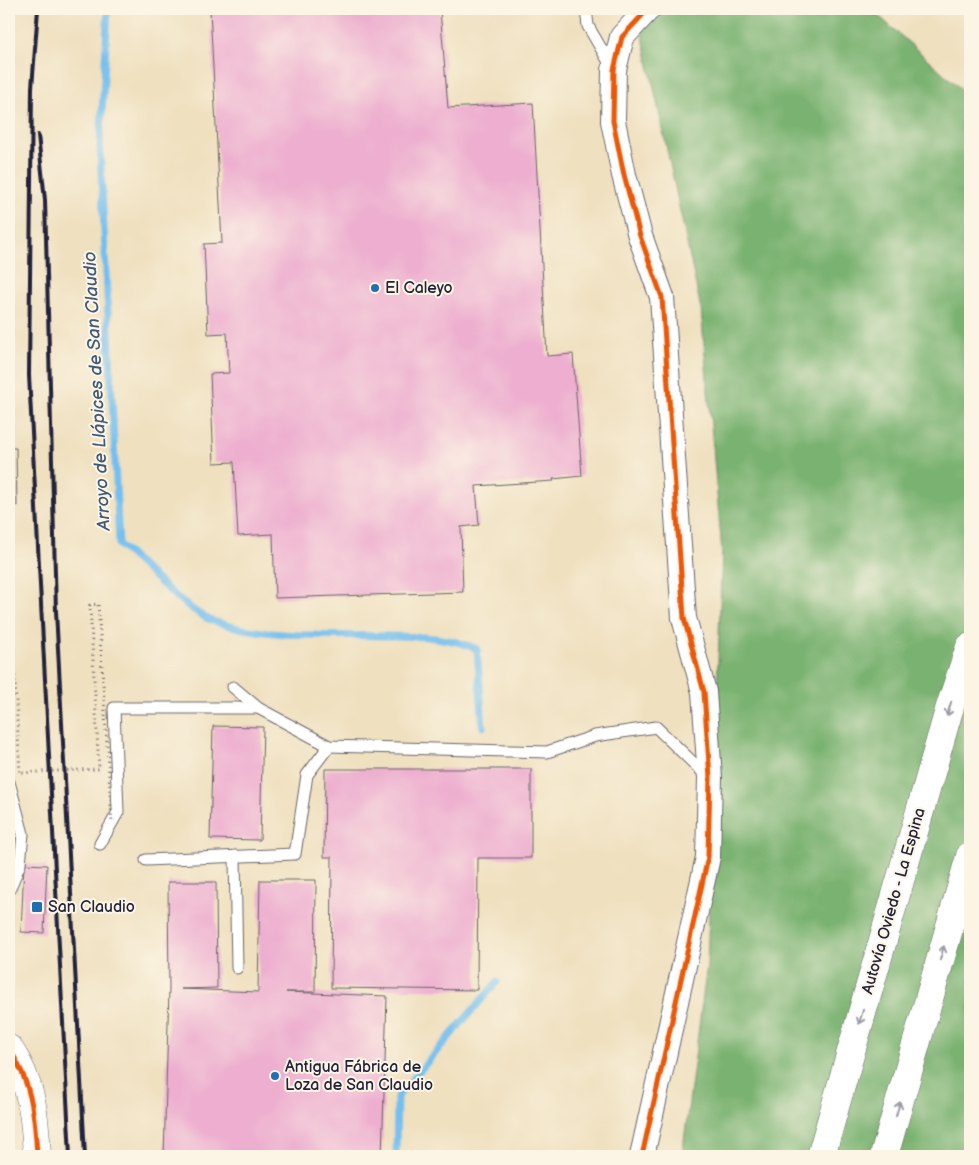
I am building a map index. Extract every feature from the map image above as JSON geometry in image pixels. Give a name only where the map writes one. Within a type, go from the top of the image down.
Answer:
[{"type":"main road","name":"Autovía Oviedo - La Espina","points":[[821,1156],[949,710],[970,647]]},
{"type":"main road","points":[[884,1156],[970,856]]},
{"type":"main road","points":[[9,1049],[22,1070],[30,1092],[35,1115],[37,1156]]},
{"type":"street","points":[[642,1156],[708,857],[710,778],[704,692],[684,618],[662,297],[640,236],[624,175],[613,121],[614,70],[622,36],[648,9]]},
{"type":"lane","points":[[586,9],[588,26],[614,70]]},
{"type":"lane","points":[[233,687],[258,708],[329,746],[547,752],[595,736],[656,727],[710,778]]},
{"type":"lane","points":[[100,844],[118,812],[114,708],[258,708]]},
{"type":"lane","points":[[146,860],[295,854],[307,774],[329,746]]},
{"type":"lane","points":[[9,782],[23,834],[20,864],[9,890]]},
{"type":"lane","points":[[235,856],[237,968]]},
{"type":"path","points":[[9,608],[11,608],[20,773],[99,769],[90,605],[98,604],[112,823]]},
{"type":"green space","points":[[637,9],[871,9],[970,97],[970,1156],[682,1156],[707,965],[722,552],[701,309]]},
{"type":"building","points":[[9,9],[14,9],[12,62],[9,62]]},
{"type":"building","name":"El Caleyo","points":[[210,9],[440,9],[448,108],[533,103],[547,356],[573,354],[582,476],[553,479],[554,481],[476,486],[479,525],[461,527],[463,592],[275,598],[273,534],[238,536],[234,462],[214,463],[210,374],[229,373],[227,333],[208,334],[204,244],[222,243]]},
{"type":"building","points":[[9,448],[16,448],[17,506],[9,506]]},
{"type":"building","points":[[213,726],[263,727],[260,840],[210,839]]},
{"type":"building","points":[[325,769],[531,769],[531,858],[478,858],[477,990],[331,988],[332,857],[324,857]]},
{"type":"building","points":[[24,864],[47,865],[44,933],[21,932]]},
{"type":"building","name":"Antigua Fábrica de Loza de San Claudio","points":[[260,880],[316,880],[315,992],[286,992],[387,996],[382,1156],[164,1156],[169,989],[168,882],[216,882],[217,988],[181,989],[258,992]]},
{"type":"waterway","name":"Arroyo de Llápices de San Claudio","points":[[108,9],[100,147],[119,545],[178,598],[213,621],[234,627],[279,634],[435,638],[477,649],[483,727]]},
{"type":"waterway","name":"Arroyo de Llápices de San Claudio","points":[[396,1156],[397,1097],[497,982]]},
{"type":"railway","points":[[38,9],[32,88],[29,375],[70,1156]]},
{"type":"railway","points":[[38,135],[45,200],[56,611],[85,1156]]},
{"type":"cycle path","points":[[642,1156],[708,857],[710,778],[704,692],[684,618],[662,297],[640,236],[624,175],[613,121],[614,70],[622,37],[648,9]]},
{"type":"cycle path","points":[[9,1049],[23,1074],[31,1100],[37,1156]]},
{"type":"place","name":"El Caleyo","points":[[375,288]]},
{"type":"place","name":"San Claudio","points":[[37,907]]},
{"type":"place","name":"Antigua Fábrica de Loza de San Claudio","points":[[275,1076]]}]
